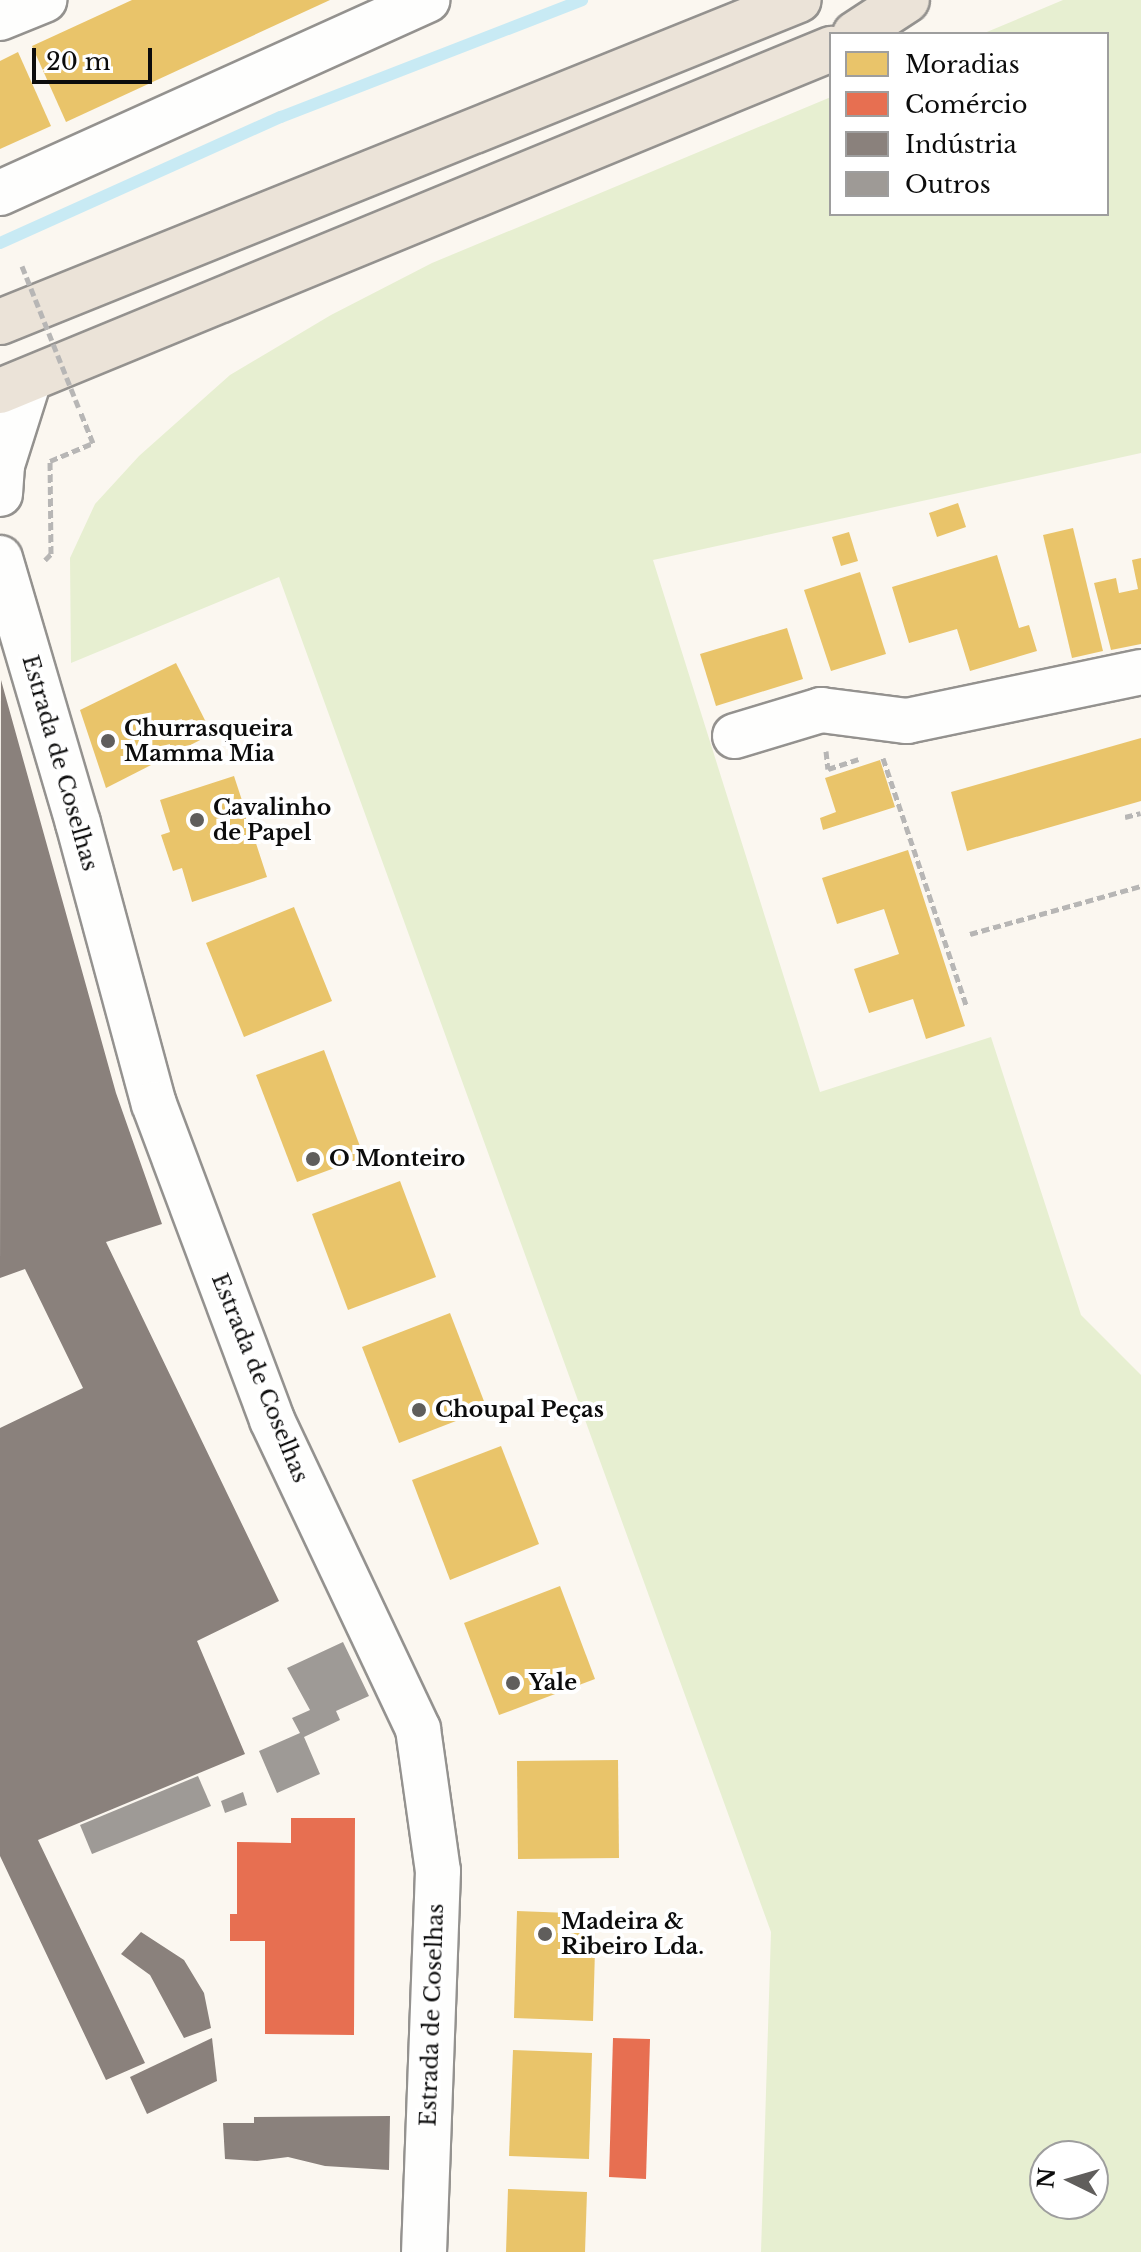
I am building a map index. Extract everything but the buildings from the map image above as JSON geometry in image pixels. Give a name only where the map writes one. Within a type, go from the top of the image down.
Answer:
[{"type":"main road","points":[[0,322],[799,0]]},
{"type":"main road","points":[[858,32],[907,0]]},
{"type":"main road","points":[[15,386],[829,50]]},
{"type":"street","points":[[0,18],[44,0]]},
{"type":"street","points":[[0,193],[427,0]]},
{"type":"street","points":[[0,494],[15,386]]},
{"type":"street","name":"Estrada de Coselhas","points":[[0,558],[78,823],[154,1104],[272,1420],[418,1729],[438,1871],[424,2252]]},
{"type":"street","points":[[735,736],[821,710],[907,721],[1141,672]]},
{"type":"path","points":[[22,266],[93,443],[50,461],[51,554]]},
{"type":"path","points":[[821,710],[828,769],[868,756]]},
{"type":"path","points":[[881,752],[966,1005]]},
{"type":"path","points":[[1125,817],[1141,813]]},
{"type":"path","points":[[970,934],[1141,886]]},
{"type":"green space","points":[[1063,0],[1141,0],[1141,453],[653,560],[820,1092],[991,1037],[1081,1315],[1141,1375],[1141,2252],[761,2252],[771,1932],[279,577],[71,663],[70,558],[95,504],[139,456],[230,375],[331,315],[432,263],[829,98],[829,216],[1109,216],[1109,32],[987,32]]},
{"type":"waterway","points":[[0,243],[281,117],[582,0]]},
{"type":"place","name":"Churrasqueira Mamma Mia","points":[[108,741]]},
{"type":"place","name":"Cavalinho de Papel","points":[[197,820]]},
{"type":"place","name":"O Monteiro","points":[[313,1159]]},
{"type":"place","name":"Choupal Peças","points":[[419,1410]]},
{"type":"place","name":"Yale","points":[[513,1683]]},
{"type":"place","name":"Madeira & Ribeiro Lda.","points":[[545,1934]]}]
